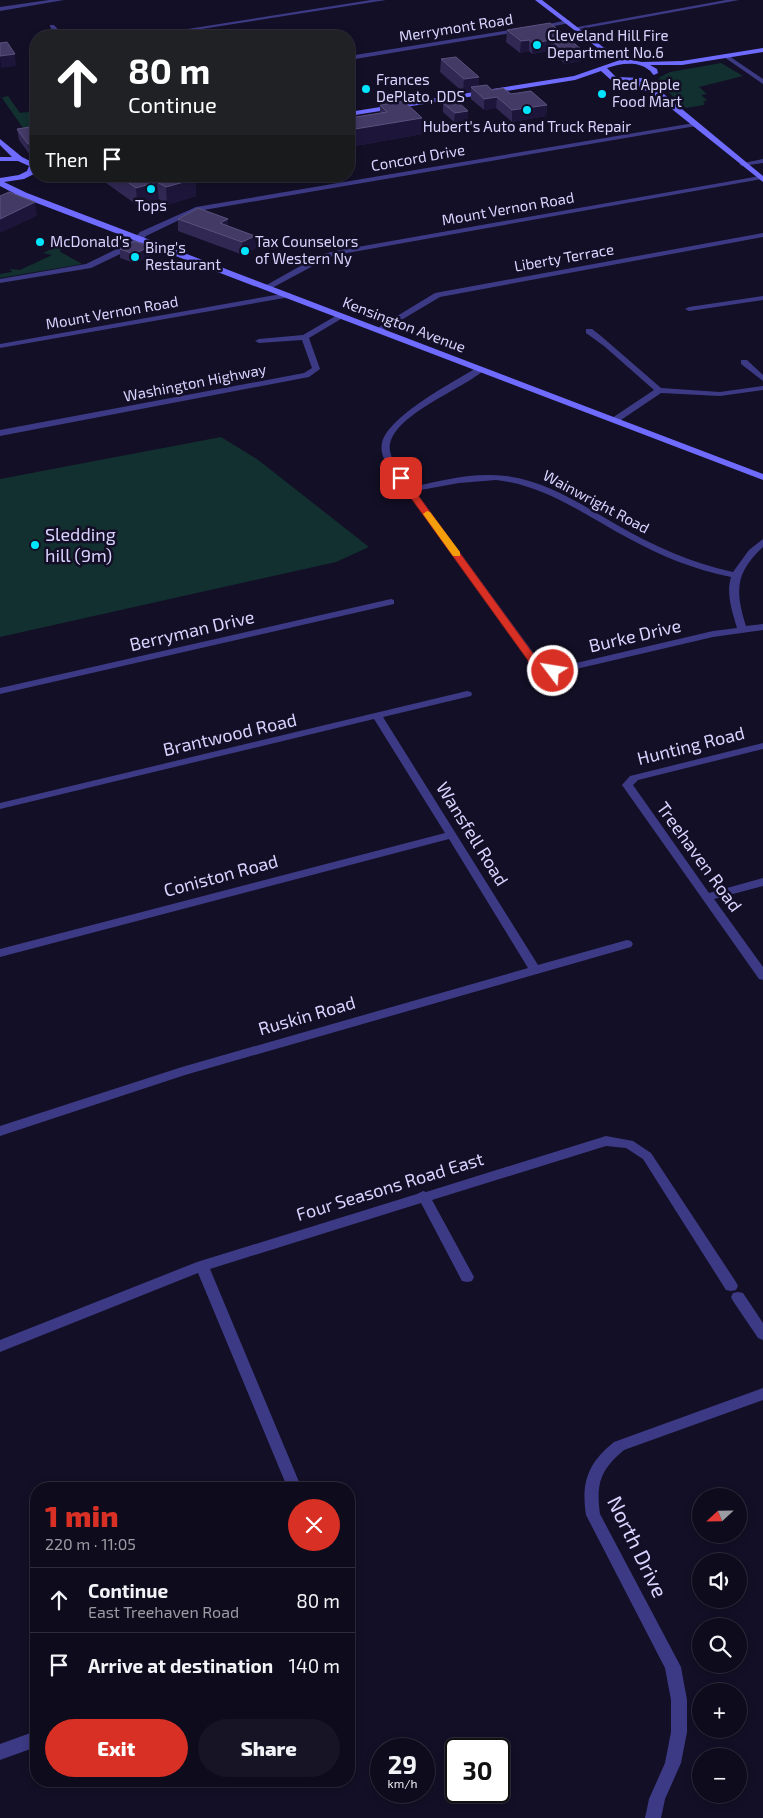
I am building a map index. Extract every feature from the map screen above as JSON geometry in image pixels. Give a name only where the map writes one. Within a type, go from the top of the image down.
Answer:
[{"type":"street","points":[[0,1],[9,0]]},
{"type":"street","points":[[0,9],[61,0]]},
{"type":"street","points":[[186,30],[383,0]]},
{"type":"street","points":[[538,0],[601,48],[631,61],[682,64]]},
{"type":"street","points":[[575,28],[736,0]]},
{"type":"street","name":"Merrymont Road","points":[[355,57],[568,22]]},
{"type":"street","points":[[52,26],[56,30]]},
{"type":"street","points":[[601,48],[606,67],[605,73],[615,79]]},
{"type":"street","points":[[630,81],[682,64],[763,50]]},
{"type":"street","points":[[726,56],[763,82]]},
{"type":"street","points":[[575,78],[606,67],[631,61]]},
{"type":"street","points":[[642,63],[653,69],[656,92]]},
{"type":"street","points":[[355,113],[575,78],[630,81],[656,92],[762,179]]},
{"type":"street","name":"Concord Drive","points":[[0,281],[84,268],[134,244],[139,238],[150,231],[196,209],[694,125]]},
{"type":"street","points":[[0,141],[22,160],[30,164]]},
{"type":"street","points":[[0,159],[30,161]]},
{"type":"street","points":[[742,164],[763,161]]},
{"type":"street","points":[[0,181],[14,179],[30,173]]},
{"type":"street","points":[[30,176],[26,184],[36,199]]},
{"type":"street","name":"Mount Vernon Road","points":[[267,287],[334,253],[762,179]]},
{"type":"street","name":"Kensington Avenue","points":[[0,181],[17,193],[763,477]]},
{"type":"street","name":"Liberty Terrace","points":[[378,330],[438,294],[763,235]]},
{"type":"street","name":"Mount Vernon Road","points":[[0,346],[287,295]]},
{"type":"street","points":[[689,309],[763,298]]},
{"type":"street","points":[[258,341],[305,337],[342,316]]},
{"type":"street","points":[[589,331],[602,339],[638,376],[658,390],[720,394],[763,388]]},
{"type":"street","name":"Washington Highway","points":[[0,433],[306,375],[316,369],[305,337]]},
{"type":"street","points":[[744,362],[763,379]]},
{"type":"street","name":"Burke Drive","points":[[481,369],[398,423],[388,435],[386,448],[389,461],[536,664],[546,670],[559,670],[742,628],[763,626]]},
{"type":"street","points":[[615,420],[658,390]]},
{"type":"street","name":"Wainwright Road","points":[[410,490],[479,477],[519,481],[562,498],[668,555],[693,566],[735,575]]},
{"type":"street","points":[[742,628],[734,597],[735,575],[743,560],[763,542]]},
{"type":"street","name":"Berryman Drive","points":[[0,691],[392,602]]},
{"type":"street","name":"Brantwood Road","points":[[0,806],[378,717],[467,694]]},
{"type":"street","name":"Wansfell Road","points":[[378,717],[535,970]]},
{"type":"street","name":"Hunting Road","points":[[628,782],[634,778],[763,746]]},
{"type":"street","name":"Treehaven Road","points":[[628,782],[627,785],[630,790],[763,976]]},
{"type":"street","name":"Coniston Road","points":[[0,953],[452,835]]},
{"type":"street","points":[[707,897],[763,882]]},
{"type":"street","name":"Ruskin Road","points":[[0,1131],[182,1070],[627,944]]},
{"type":"street","name":"Four Seasons Road East","points":[[0,1346],[202,1266],[596,1142],[618,1141],[628,1144],[646,1156],[763,1334]]},
{"type":"street","points":[[423,1196],[467,1277]]},
{"type":"street","points":[[202,1266],[292,1482]]},
{"type":"street","name":"North Drive","points":[[653,1818],[657,1799],[673,1763],[679,1732],[679,1700],[673,1667],[593,1515],[590,1497],[591,1482],[596,1468],[607,1455],[620,1446],[763,1394]]},
{"type":"street","points":[[0,1752],[30,1741]]},
{"type":"green space","points":[[721,63],[743,76],[699,87],[707,94],[701,95],[707,100],[703,102],[704,105],[686,108],[657,82],[660,77],[670,72]]},
{"type":"green space","points":[[8,96],[20,113],[30,112],[30,134],[28,135],[2,98],[0,98]]},
{"type":"green space","points":[[68,241],[74,243],[59,251],[82,264],[0,278],[0,274],[12,272],[10,269],[20,270],[52,255],[43,253]]},
{"type":"green space","points":[[221,437],[257,459],[369,547],[336,562],[0,637],[0,479]]},
{"type":"building","points":[[550,23],[582,50],[566,52],[551,40],[533,43],[529,40],[521,41],[507,30]]},
{"type":"building","points":[[7,42],[15,54],[0,56],[0,43]]},
{"type":"building","points":[[456,57],[479,77],[464,79],[441,59]]},
{"type":"building","points":[[487,85],[492,90],[503,88],[511,94],[531,91],[547,105],[512,110],[497,97],[484,99],[471,87]]},
{"type":"building","points":[[404,101],[422,118],[355,129],[355,117],[387,112],[380,105]]},
{"type":"building","points":[[457,101],[468,111],[455,113],[443,103]]},
{"type":"building","points":[[30,127],[30,144],[28,144],[17,129]]},
{"type":"building","points":[[128,182],[157,182],[136,188]]},
{"type":"building","points":[[157,182],[184,182],[166,187]]},
{"type":"building","points":[[9,192],[35,202],[0,219],[0,196]]},
{"type":"building","points":[[198,208],[228,219],[220,223],[255,236],[242,242],[178,219]]},
{"type":"building","points":[[135,241],[149,247],[134,254],[120,249]]},
{"type":"slow traffic","points":[[427,514],[456,554]]},
{"type":"place","name":"Cleveland Hill Fire Department No.6","points":[[537,45]]},
{"type":"place","name":"Frances DePlato, DDS","points":[[366,89]]},
{"type":"place","name":"Red Apple Food Mart","points":[[602,94]]},
{"type":"place","name":"Hubert's Auto and Truck Repair","points":[[527,110]]},
{"type":"place","name":"Tops","points":[[151,189]]},
{"type":"place","name":"McDonald's","points":[[40,242]]},
{"type":"place","name":"Tax Counselors of Western Ny","points":[[245,251]]},
{"type":"place","name":"Bing's Restaurant","points":[[135,257]]},
{"type":"place","name":"Sledding hill (9m)","points":[[35,545]]},
{"type":"route","points":[[401,478],[536,664],[540,668],[553,671]]}]
